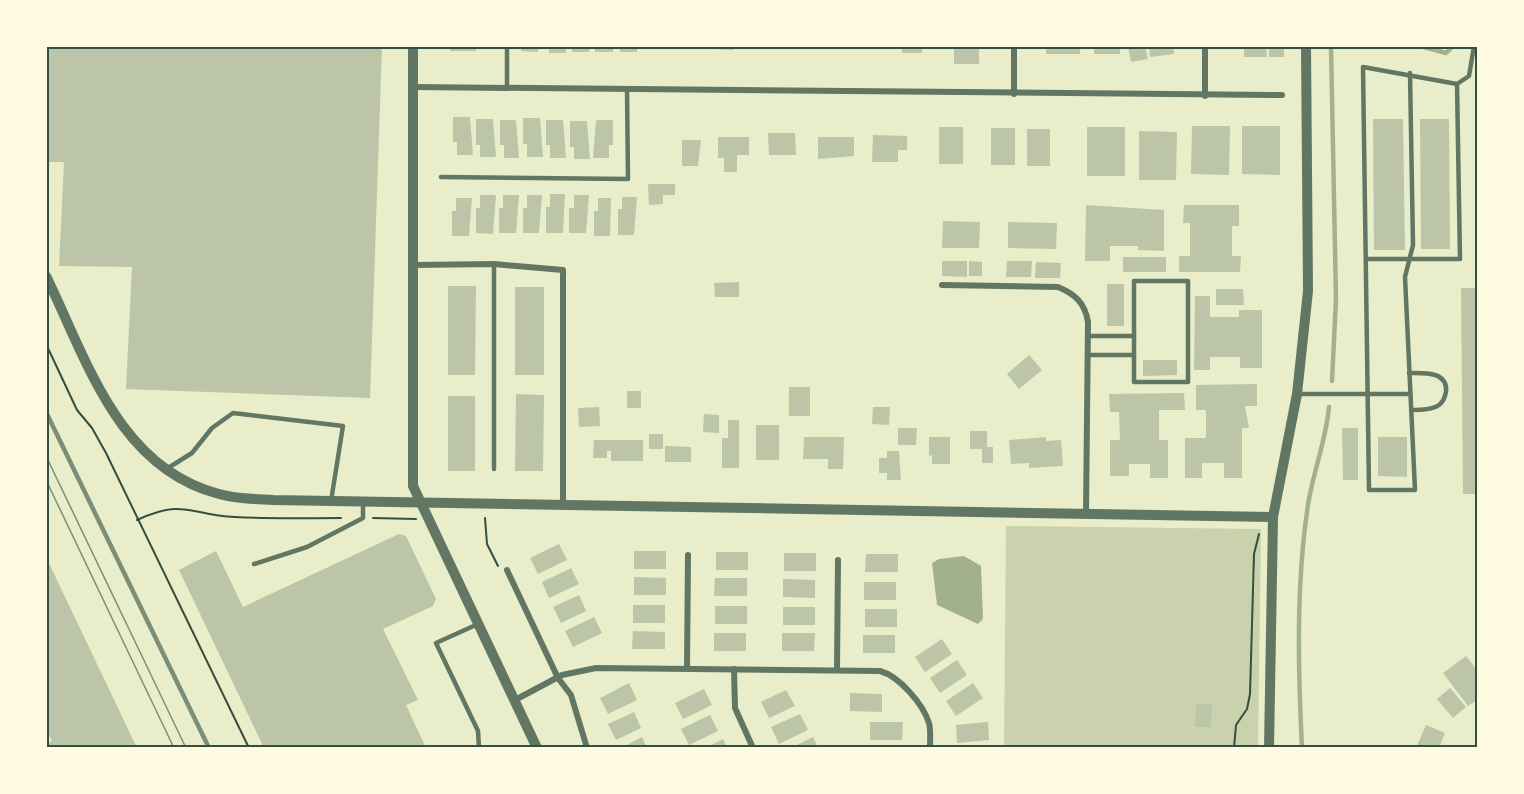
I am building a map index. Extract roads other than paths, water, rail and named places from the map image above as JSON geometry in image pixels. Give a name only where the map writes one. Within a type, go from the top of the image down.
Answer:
[{"type":"street","points":[[413,46],[413,486],[537,747]]},
{"type":"street","points":[[1014,46],[1014,94]]},
{"type":"street","points":[[1205,46],[1205,96]]},
{"type":"street","points":[[1269,747],[1273,517],[1297,394],[1308,291],[1306,46]]},
{"type":"street","points":[[412,87],[1282,95]]},
{"type":"street","points":[[412,264],[494,264],[563,270],[563,505]]},
{"type":"street","points":[[46,276],[115,416],[143,453],[166,470],[218,494],[273,500],[1273,517]]},
{"type":"street","points":[[942,285],[1058,287],[1070,292],[1084,306],[1089,322],[1086,514]]},
{"type":"street","points":[[687,668],[688,555]]},
{"type":"street","points":[[837,670],[838,560]]},
{"type":"street","points":[[507,570],[558,678],[573,701],[587,747]]},
{"type":"street","points":[[515,700],[558,678],[596,668],[837,670],[892,674],[902,683],[929,723],[930,747]]},
{"type":"street","points":[[734,669],[735,708],[753,747]]},
{"type":"lane","points":[[507,46],[507,88]]},
{"type":"lane","points":[[1469,76],[1474,46]]},
{"type":"lane","points":[[1410,73],[1413,245],[1405,277],[1415,490],[1369,490],[1363,67],[1410,73],[1457,84],[1469,76],[1478,78]]},
{"type":"lane","points":[[1366,259],[1460,259],[1457,84]]},
{"type":"lane","points":[[441,177],[628,179],[627,89]]},
{"type":"lane","points":[[494,264],[494,470]]},
{"type":"lane","points":[[1134,281],[1188,281],[1188,382],[1134,382],[1134,355],[1134,281]]},
{"type":"lane","points":[[1089,336],[1134,336]]},
{"type":"lane","points":[[1089,355],[1134,355]]},
{"type":"lane","points":[[1409,373],[1437,375],[1442,378],[1446,388],[1444,400],[1437,406],[1411,410]]},
{"type":"lane","points":[[1297,394],[1410,394]]},
{"type":"lane","points":[[166,470],[192,453],[212,428],[233,413],[344,426],[331,501]]},
{"type":"lane","points":[[254,564],[307,547],[363,518],[363,501]]},
{"type":"lane","points":[[478,624],[436,643],[478,731],[479,747]]},
{"type":"waterway","points":[[1331,46],[1336,299],[1332,381]]},
{"type":"waterway","points":[[1420,46],[1446,53],[1453,46]]},
{"type":"waterway","points":[[1302,748],[1299,657],[1301,565],[1308,505],[1329,407]]},
{"type":"tram line","points":[[46,456],[186,748]]},
{"type":"tram line","points":[[46,480],[174,748]]},
{"type":"railway","points":[[46,412],[209,748]]}]
